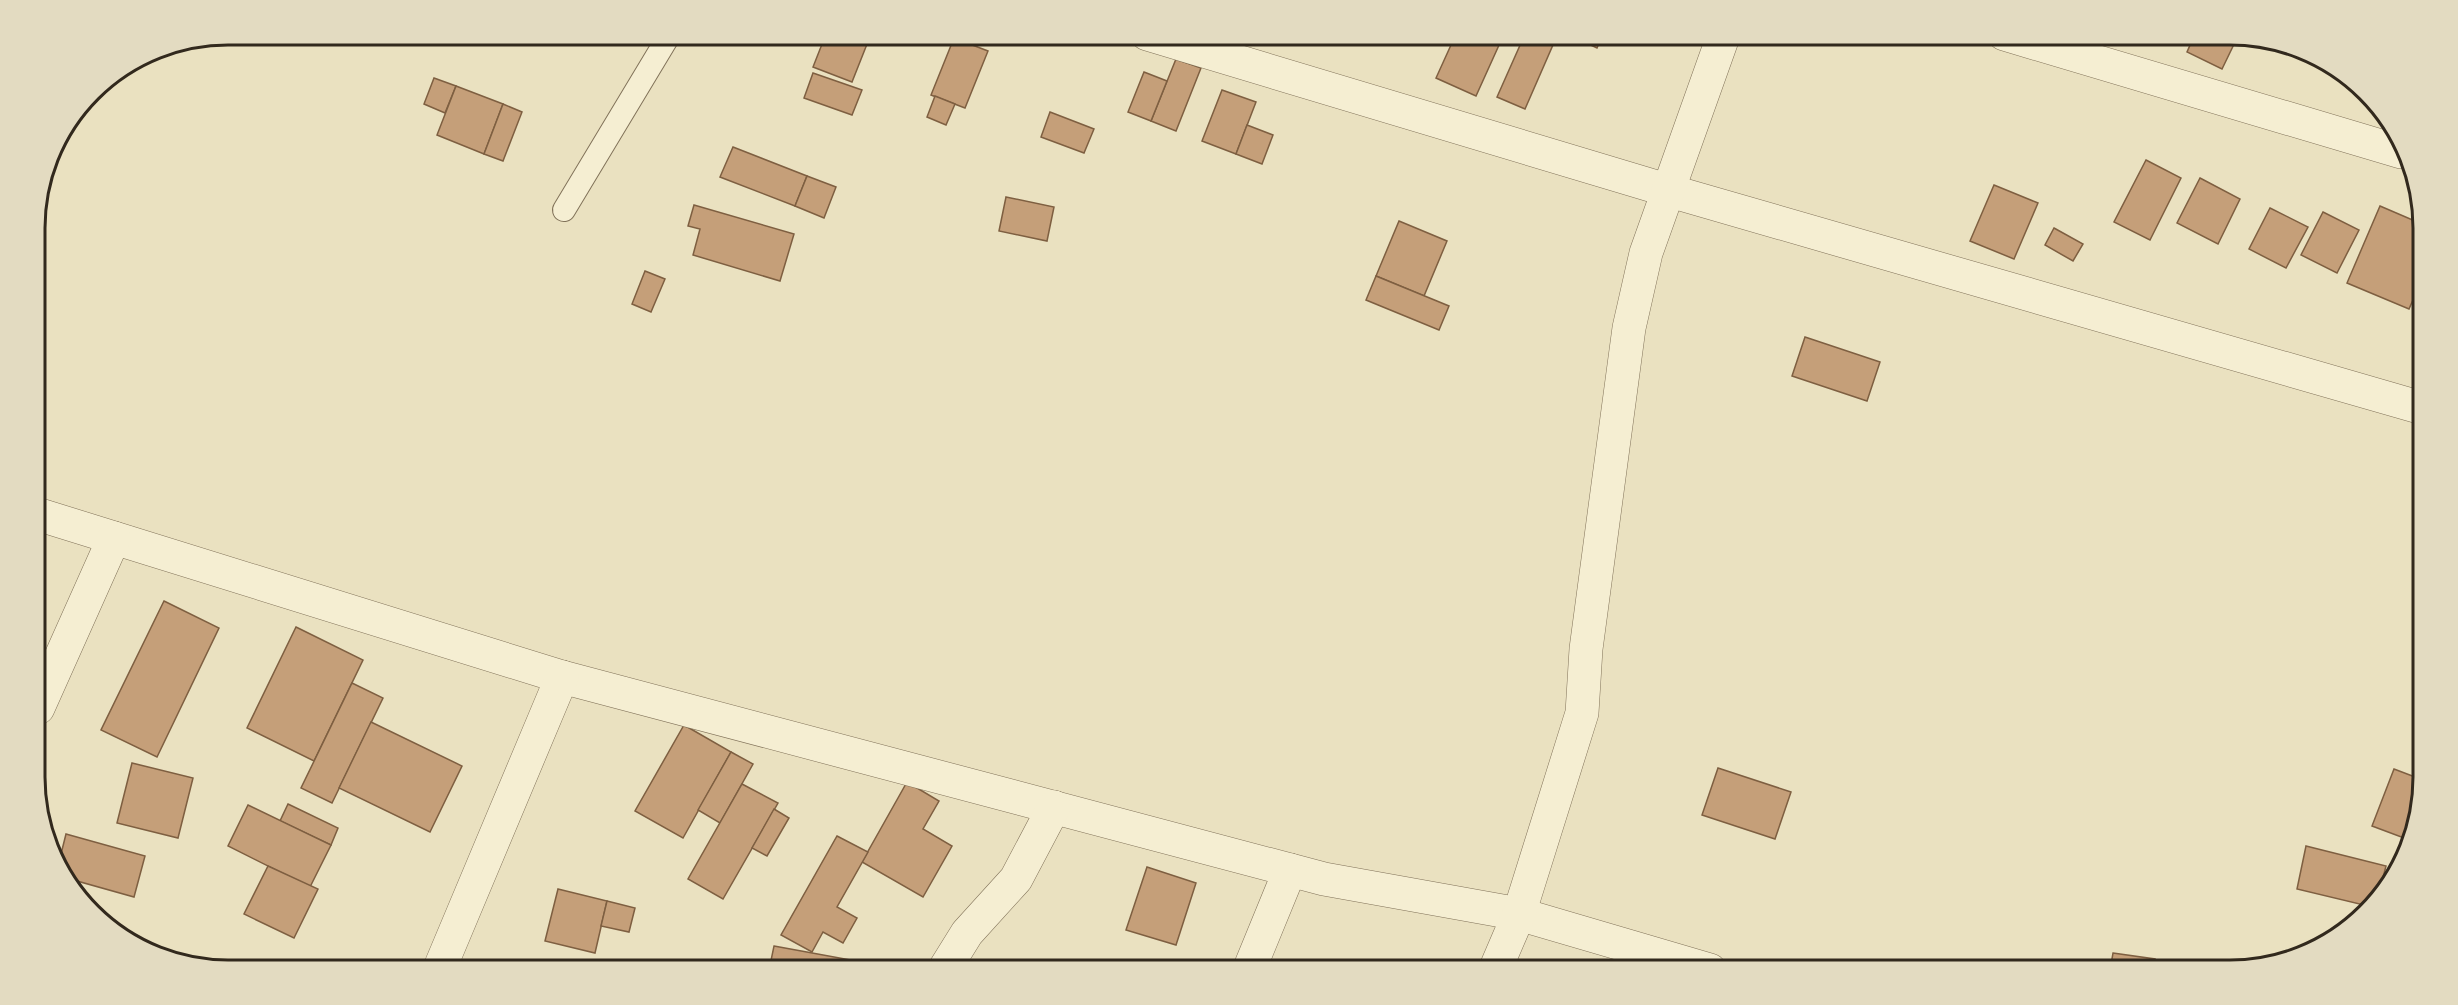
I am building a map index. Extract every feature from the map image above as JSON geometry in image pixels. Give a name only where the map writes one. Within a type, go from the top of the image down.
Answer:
[{"type":"street","points":[[1184,45],[1670,191],[2413,405]]},
{"type":"street","points":[[1499,960],[1519,914],[1582,713],[1586,649],[1629,328],[1646,253],[1720,45]]},
{"type":"street","points":[[2041,45],[2395,150]]},
{"type":"street","points":[[45,516],[562,677],[1324,879],[1519,914],[1676,960]]},
{"type":"street","points":[[45,692],[114,538]]},
{"type":"street","points":[[443,960],[562,677]]},
{"type":"street","points":[[950,960],[967,933],[1016,879],[1054,807]]},
{"type":"street","points":[[1253,960],[1290,870]]},
{"type":"lane","points":[[564,210],[663,45]]},
{"type":"building","points":[[822,45],[867,45],[852,82],[813,67]]},
{"type":"building","points":[[951,45],[972,45],[988,51],[965,108],[931,95]]},
{"type":"building","points":[[1451,45],[1499,45],[1476,96],[1436,78]]},
{"type":"building","points":[[1520,45],[1553,45],[1525,109],[1497,97]]},
{"type":"building","points":[[2190,45],[2233,45],[2222,69],[2187,52]]},
{"type":"building","points":[[1176,59],[1201,68],[1176,131],[1151,121]]},
{"type":"building","points":[[1144,72],[1167,81],[1151,121],[1128,112]]},
{"type":"building","points":[[813,73],[862,90],[852,115],[804,98]]},
{"type":"building","points":[[434,78],[456,86],[445,113],[424,104]]},
{"type":"building","points":[[456,86],[503,104],[484,154],[437,135]]},
{"type":"building","points":[[1222,90],[1256,102],[1236,154],[1202,141]]},
{"type":"building","points":[[935,96],[955,104],[946,125],[927,117]]},
{"type":"building","points":[[503,104],[522,112],[503,161],[484,154]]},
{"type":"building","points":[[1050,112],[1094,129],[1084,153],[1041,137]]},
{"type":"building","points":[[1247,125],[1273,135],[1262,164],[1236,154]]},
{"type":"building","points":[[733,147],[807,176],[795,206],[720,177]]},
{"type":"building","points":[[2146,160],[2181,178],[2150,240],[2114,222]]},
{"type":"building","points":[[807,176],[836,187],[824,218],[795,206]]},
{"type":"building","points":[[2200,178],[2240,199],[2218,244],[2177,223]]},
{"type":"building","points":[[1994,185],[2038,203],[2014,259],[1970,241]]},
{"type":"building","points":[[1006,197],[1054,207],[1047,241],[999,231]]},
{"type":"building","points":[[694,205],[794,234],[780,281],[693,255],[700,229],[688,226]]},
{"type":"building","points":[[2380,206],[2412,220],[2413,300],[2409,309],[2347,283]]},
{"type":"building","points":[[2270,208],[2308,227],[2286,268],[2249,249]]},
{"type":"building","points":[[2323,212],[2359,230],[2337,273],[2301,255]]},
{"type":"building","points":[[1399,221],[1447,241],[1424,296],[1376,276]]},
{"type":"building","points":[[2054,228],[2083,244],[2073,261],[2045,245]]},
{"type":"building","points":[[645,271],[665,279],[651,312],[632,304]]},
{"type":"building","points":[[1376,276],[1449,306],[1439,330],[1366,300]]},
{"type":"building","points":[[1805,337],[1880,362],[1867,401],[1792,376]]},
{"type":"building","points":[[164,601],[219,628],[157,757],[101,730]]},
{"type":"building","points":[[296,627],[363,660],[314,761],[247,728]]},
{"type":"building","points":[[352,683],[383,698],[332,803],[301,788]]},
{"type":"building","points":[[371,722],[462,766],[430,832],[339,788]]},
{"type":"building","points":[[684,725],[731,752],[683,838],[635,811]]},
{"type":"building","points":[[731,752],[753,764],[720,823],[698,810]]},
{"type":"building","points":[[132,763],[193,778],[178,838],[117,823]]},
{"type":"building","points":[[1718,768],[1791,792],[1775,839],[1702,815]]},
{"type":"building","points":[[2394,769],[2413,776],[2411,801],[2402,837],[2372,826]]},
{"type":"building","points":[[907,782],[939,801],[923,829],[952,846],[923,897],[862,862]]},
{"type":"building","points":[[742,784],[778,803],[723,899],[688,879]]},
{"type":"building","points":[[288,804],[338,828],[331,845],[280,821]]},
{"type":"building","points":[[248,805],[331,845],[310,887],[228,846]]},
{"type":"building","points":[[774,809],[789,818],[767,856],[752,848]]},
{"type":"building","points":[[66,834],[145,856],[134,897],[78,881],[62,852]]},
{"type":"building","points":[[837,836],[868,852],[837,907],[857,918],[843,943],[823,932],[812,952],[781,935]]},
{"type":"building","points":[[2306,846],[2386,866],[2382,879],[2361,904],[2297,889]]},
{"type":"building","points":[[268,866],[318,889],[294,938],[244,914]]},
{"type":"building","points":[[1147,867],[1196,883],[1176,945],[1126,930]]},
{"type":"building","points":[[558,889],[607,901],[595,953],[545,941]]},
{"type":"building","points":[[607,901],[635,908],[629,932],[601,926]]},
{"type":"building","points":[[774,946],[851,960],[771,960]]},
{"type":"building","points":[[2113,953],[2155,959],[2155,960],[2112,960]]}]
